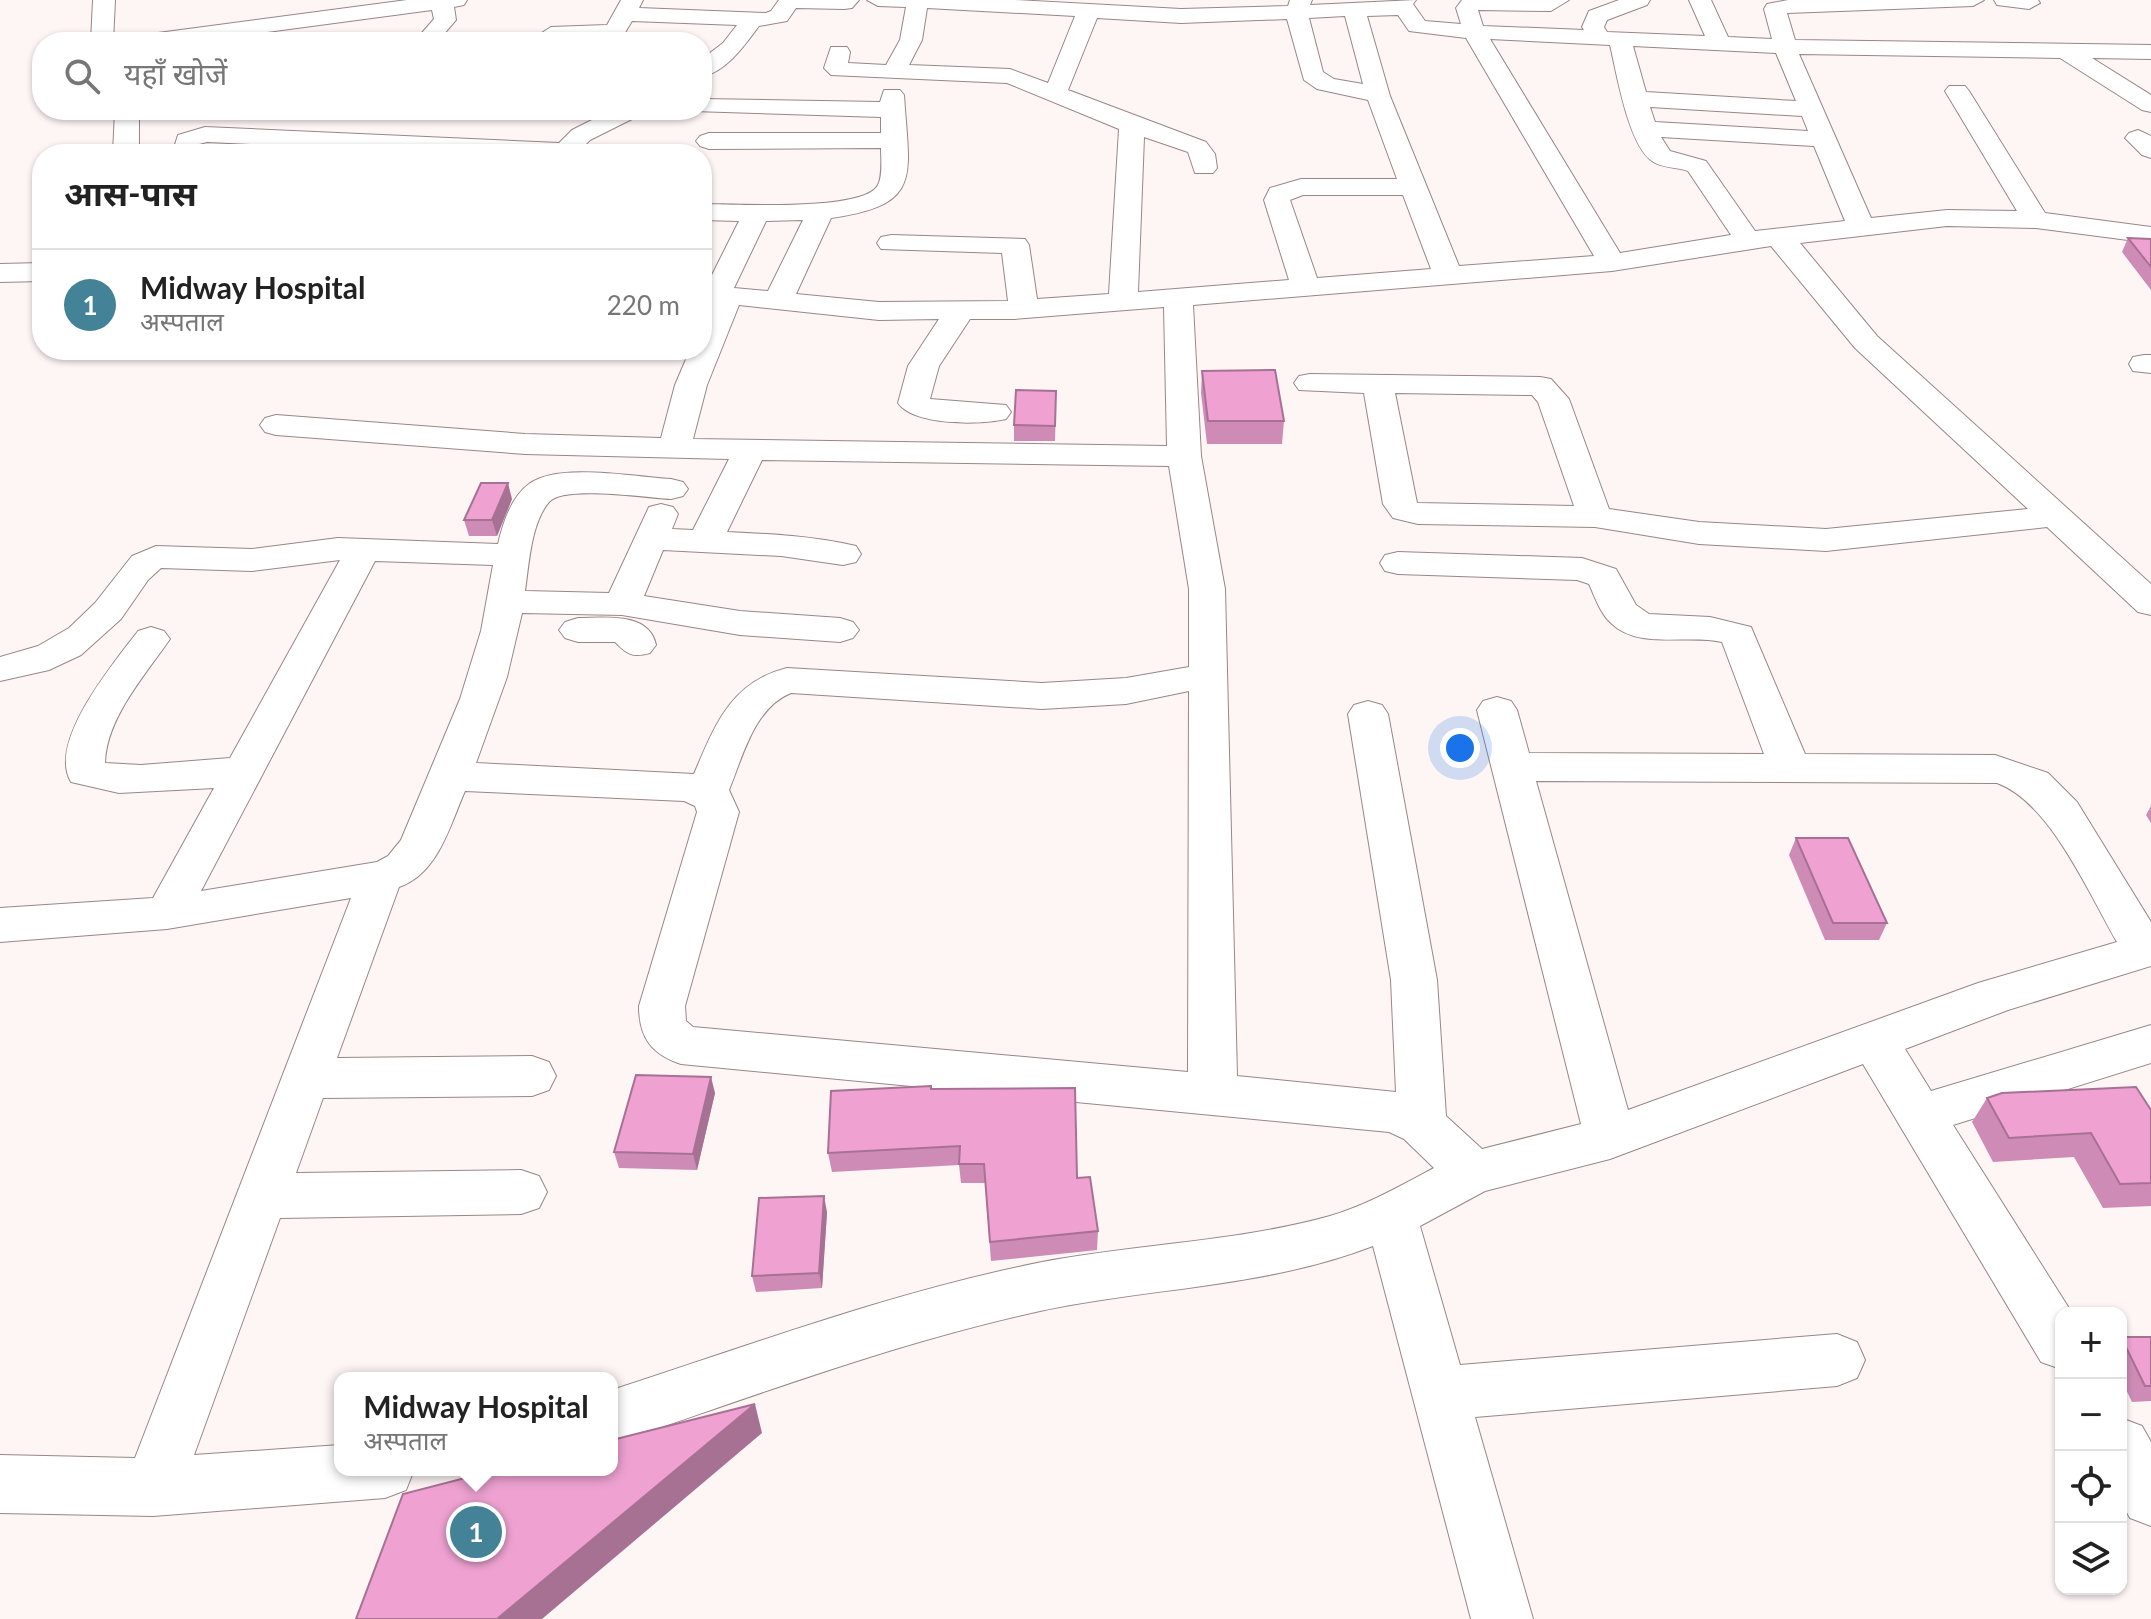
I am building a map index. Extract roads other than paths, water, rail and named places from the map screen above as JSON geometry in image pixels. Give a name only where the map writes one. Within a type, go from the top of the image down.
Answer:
[{"type":"street","points":[[102,32],[104,0]]},
{"type":"street","points":[[610,32],[615,31],[629,7],[752,20],[775,19],[790,0],[846,1],[832,29]]},
{"type":"street","points":[[878,0],[1082,8],[1299,6],[1390,9],[1404,3],[1417,26],[1474,32],[1857,50],[2151,52]]},
{"type":"street","points":[[1558,0],[1551,4],[1471,3],[1467,8],[1474,32],[1612,263]]},
{"type":"street","points":[[1639,0],[1597,16],[1593,27],[1610,38],[1660,155],[1697,166],[1763,239],[1802,258],[1845,320],[1866,342],[2151,604]]},
{"type":"street","points":[[1700,0],[1719,43]]},
{"type":"street","points":[[1861,227],[1785,47],[1774,13],[1780,7],[1973,0]]},
{"type":"street","points":[[2005,0],[2029,3]]},
{"type":"street","points":[[218,32],[449,1],[445,20],[434,32]]},
{"type":"street","points":[[712,212],[756,213],[853,207],[876,200],[889,191],[893,92],[911,40],[919,1]]},
{"type":"street","points":[[1299,6],[1312,75],[1317,81],[1368,91],[1378,96]]},
{"type":"street","points":[[1054,93],[1066,73],[1082,8]]},
{"type":"street","points":[[1354,9],[1378,96],[1448,275]]},
{"type":"street","points":[[712,62],[731,48],[752,20]]},
{"type":"street","points":[[839,52],[836,68],[893,92]]},
{"type":"street","points":[[2066,52],[2151,105]]},
{"type":"street","points":[[714,106],[893,92],[1010,76],[1197,147],[1202,154],[1204,168]]},
{"type":"street","points":[[1957,91],[2036,220]]},
{"type":"street","points":[[1635,99],[1811,109]]},
{"type":"street","points":[[126,144],[127,120]]},
{"type":"street","points":[[180,120],[168,132],[182,144]]},
{"type":"street","points":[[572,144],[581,135],[611,120]]},
{"type":"street","points":[[706,144],[711,120]]},
{"type":"street","points":[[1123,302],[1132,137],[1131,127],[1124,121]]},
{"type":"street","points":[[1647,129],[1823,139]]},
{"type":"street","points":[[190,144],[205,134],[404,144]]},
{"type":"street","points":[[712,147],[892,140]]},
{"type":"street","points":[[1306,287],[1277,200],[1279,194],[1301,187],[1414,187]]},
{"type":"street","points":[[876,200],[873,229],[885,277]]},
{"type":"street","points":[[777,301],[796,268],[821,209]]},
{"type":"street","points":[[756,213],[715,295],[777,301],[1015,245],[1024,309]]},
{"type":"street","points":[[885,277],[961,311],[1024,309],[1612,263],[1763,239],[1947,218],[2036,220],[2151,235]]},
{"type":"street","points":[[0,273],[32,272]]},
{"type":"street","points":[[1178,297],[1184,456],[1207,589],[1213,1094]]},
{"type":"street","points":[[961,311],[929,357],[914,393],[914,403],[919,408],[932,410],[995,412]]},
{"type":"street","points":[[622,604],[688,448],[691,385],[698,360]]},
{"type":"street","points":[[1310,383],[1540,386],[1553,399],[1595,517]]},
{"type":"street","points":[[1378,384],[1400,504],[1405,511],[1595,517],[1699,533],[1826,540],[2056,516]]},
{"type":"street","points":[[276,425],[511,443],[963,456],[1184,456]]},
{"type":"street","points":[[705,542],[750,450]]},
{"type":"street","points":[[0,925],[167,913],[381,877],[401,869],[417,849],[451,776],[477,707],[502,616],[512,555],[529,503],[544,488],[568,484],[671,489]]},
{"type":"street","points":[[650,539],[781,545],[843,554]]},
{"type":"street","points":[[0,669],[32,662],[65,649],[97,622],[149,559],[252,560],[318,549],[512,555]]},
{"type":"street","points":[[167,913],[364,549]]},
{"type":"street","points":[[1398,563],[1582,569],[1603,577],[1619,609],[1636,623],[1714,627],[1738,635],[1790,768]]},
{"type":"street","points":[[502,616],[622,604],[740,623],[840,630]]},
{"type":"street","points":[[502,616],[623,630],[636,639],[637,645]]},
{"type":"street","points":[[151,639],[90,735],[83,763],[86,772],[119,778],[245,771]]},
{"type":"street","points":[[707,792],[746,708],[776,683],[787,680],[1042,696],[1126,691],[1209,675]]},
{"type":"street","points":[[1497,710],[1610,1138]]},
{"type":"street","points":[[1368,714],[1414,980],[1422,1124]]},
{"type":"street","points":[[618,1415],[927,1313],[1044,1286],[1264,1255],[1333,1238],[1391,1216],[1473,1173],[1517,1159],[1610,1138],[1995,996],[2148,949],[2062,812],[2047,791],[2025,776],[1995,769],[1514,767]]},
{"type":"street","points":[[451,776],[684,787],[707,792],[716,800],[718,812],[662,1006],[663,1029],[681,1045],[1395,1112],[1422,1124],[1473,1173]]},
{"type":"street","points":[[153,1487],[381,877]]},
{"type":"street","points":[[1873,1039],[2055,1334]]},
{"type":"street","points":[[1919,1115],[2151,1044]]},
{"type":"street","points":[[306,1078],[532,1076]]},
{"type":"street","points":[[262,1196],[521,1192]]},
{"type":"street","points":[[1391,1216],[1502,1619]]},
{"type":"street","points":[[1440,1393],[1837,1360]]},
{"type":"street","points":[[2124,1451],[2151,1497]]},
{"type":"street","points":[[0,1484],[153,1487],[334,1474]]},
{"type":"place","name":"Midway Hospital","points":[[476,1532]]}]
